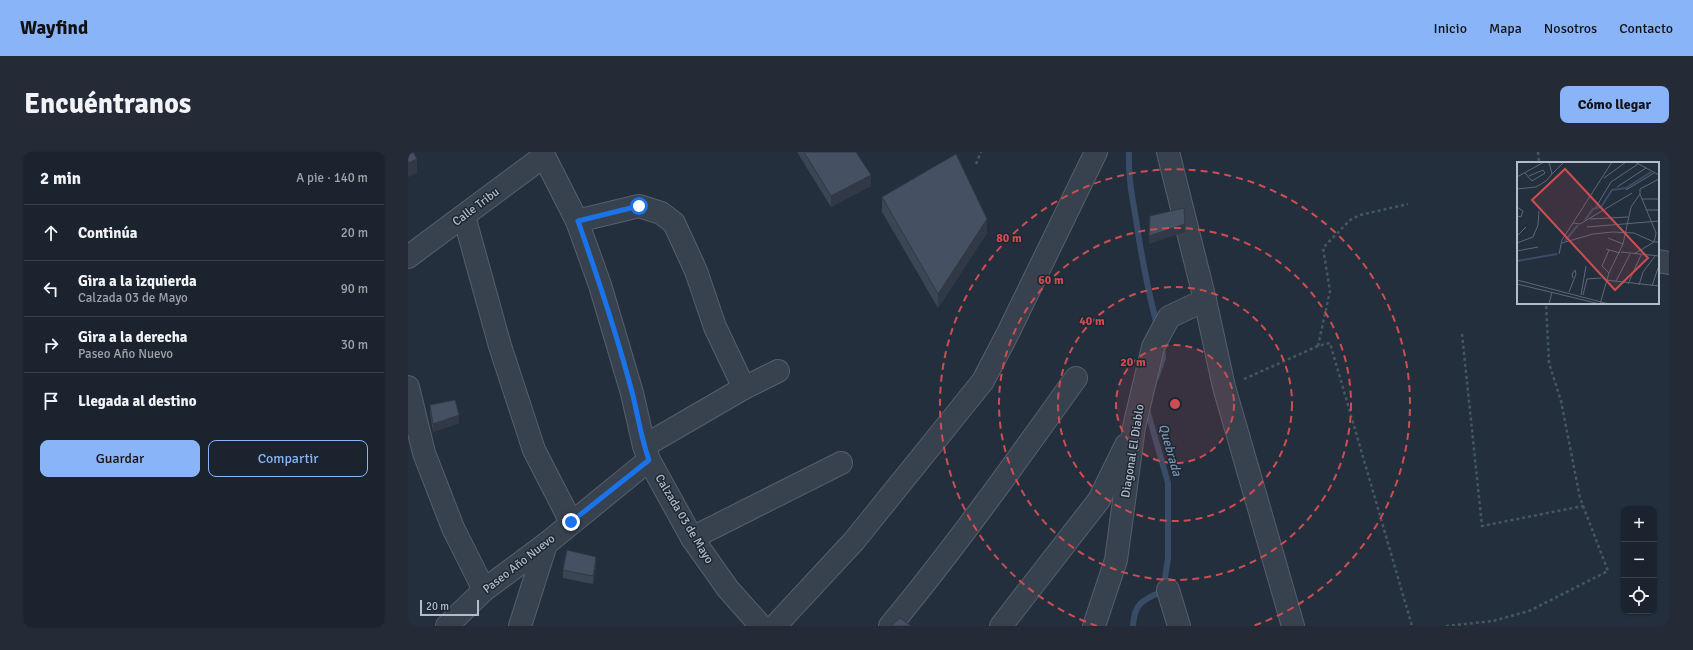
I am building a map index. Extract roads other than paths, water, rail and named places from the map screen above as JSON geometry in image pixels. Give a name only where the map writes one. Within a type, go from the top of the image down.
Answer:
[{"type":"street","points":[[775,626],[854,540],[983,381],[1096,152]]},
{"type":"street","points":[[1168,152],[1205,300],[1224,387],[1292,626]]},
{"type":"street","name":"Calle Tribu","points":[[408,257],[464,216],[543,154]]},
{"type":"street","name":"Calzada 03 de Mayo","points":[[543,154],[578,221],[602,292],[632,393],[647,453],[692,538],[728,588],[761,626]]},
{"type":"street","points":[[578,221],[639,206],[661,213],[674,223],[696,271],[715,327],[744,388]]},
{"type":"street","points":[[464,216],[500,346],[534,450],[571,522]]},
{"type":"street","points":[[1659,261],[1669,263]]},
{"type":"street","name":"Diagonal El Diablo","points":[[1094,626],[1116,560],[1134,427],[1153,347],[1169,317],[1205,300]]},
{"type":"street","name":"Paseo Año Nuevo","points":[[447,626],[484,590],[546,544],[647,453],[744,388],[778,371]]},
{"type":"street","points":[[890,626],[958,541],[1076,378]]},
{"type":"street","points":[[408,387],[424,453],[453,528],[484,590]]},
{"type":"street","points":[[1001,626],[1099,500],[1134,427]]},
{"type":"street","points":[[692,538],[841,463]]},
{"type":"street","points":[[520,626],[546,544]]},
{"type":"street","points":[[1168,590],[1179,626]]},
{"type":"waterway","name":"Quebrada","points":[[1129,152],[1130,178],[1140,246],[1157,326]]},
{"type":"waterway","name":"Quebrada","points":[[1156,378],[1163,358],[1162,346]]},
{"type":"waterway","name":"Quebrada","points":[[1133,626],[1135,613],[1140,604],[1144,600],[1161,592],[1164,585],[1168,558],[1168,483],[1147,407]]}]
